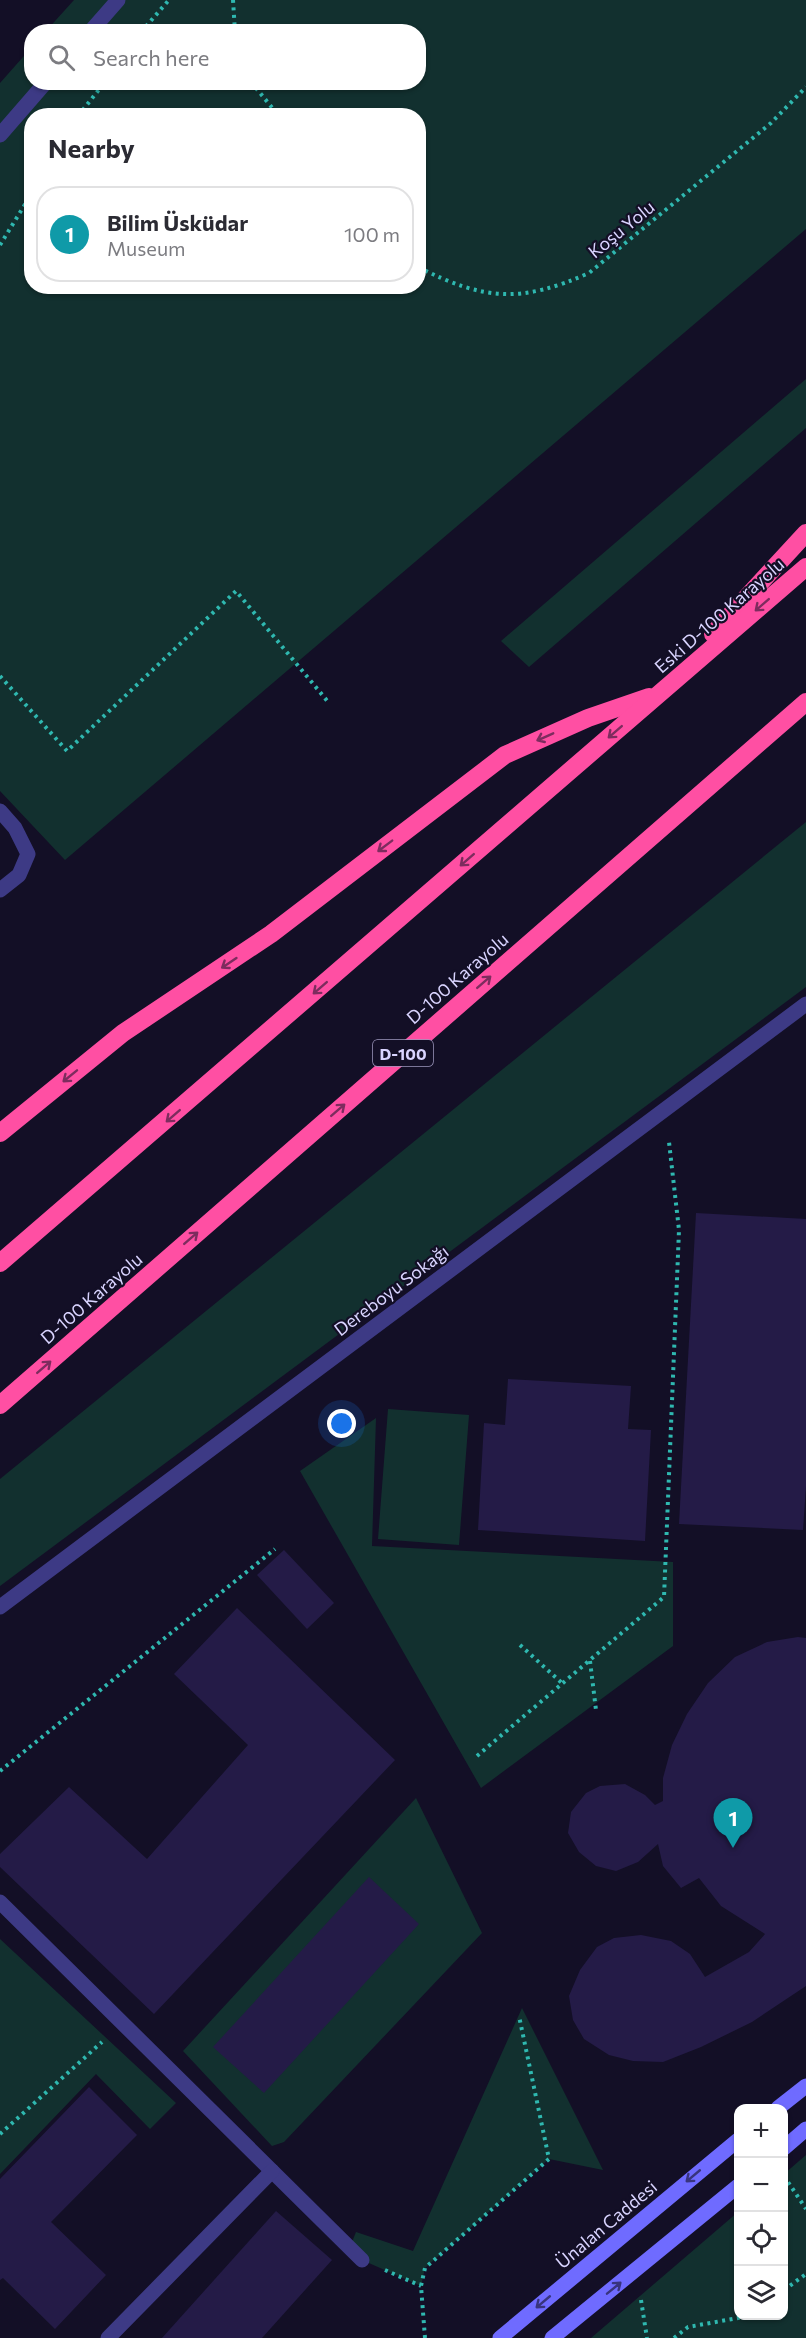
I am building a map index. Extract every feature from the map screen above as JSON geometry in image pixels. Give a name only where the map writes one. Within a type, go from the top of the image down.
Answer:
[{"type":"highway","points":[[0,1263],[659,694],[806,533]]},
{"type":"highway","name":"Eski D-100 Karayolu","points":[[659,694],[806,567]]},
{"type":"highway","points":[[0,1133],[123,1033],[271,934],[505,755],[588,718],[659,694]]},
{"type":"highway","name":"D-100 Karayolu","points":[[0,1405],[806,702]]},
{"type":"street","points":[[97,24],[118,0]]},
{"type":"street","points":[[0,135],[39,90]]},
{"type":"street","points":[[0,811],[15,828],[28,854],[20,875],[0,890]]},
{"type":"street","name":"Dereboyu Sokağı","points":[[0,1607],[806,1004]]},
{"type":"street","points":[[0,1902],[362,2260]]},
{"type":"street","points":[[784,2104],[806,2086]]},
{"type":"street","points":[[788,2144],[806,2130]]},
{"type":"street","name":"Ünalan Caddesi","points":[[500,2338],[734,2143]]},
{"type":"street","points":[[108,2338],[272,2171]]},
{"type":"street","points":[[552,2338],[734,2189]]},
{"type":"path","points":[[148,24],[169,0]]},
{"type":"path","points":[[233,0],[234,24]]},
{"type":"path","name":"Koşu Yolu","points":[[426,271],[460,286],[493,295],[554,289],[589,273],[771,123],[806,87]]},
{"type":"path","points":[[84,108],[99,90]]},
{"type":"path","points":[[258,90],[272,108]]},
{"type":"path","points":[[0,245],[24,206]]},
{"type":"path","points":[[0,676],[67,751],[236,591],[329,703]]},
{"type":"path","points":[[477,1756],[664,1597],[679,1230],[666,1108]]},
{"type":"path","points":[[0,1771],[275,1549]]},
{"type":"path","points":[[520,1645],[562,1684]]},
{"type":"path","points":[[590,1660],[596,1710]]},
{"type":"path","points":[[424,2338],[421,2286],[425,2268],[549,2159],[519,2016]]},
{"type":"path","points":[[0,2134],[122,2023]]},
{"type":"path","points":[[788,2183],[806,2208]]},
{"type":"path","points":[[362,2260],[421,2286]]},
{"type":"path","points":[[788,2287],[806,2274]]},
{"type":"path","points":[[674,2338],[688,2327],[734,2319]]},
{"type":"green space","points":[[74,0],[806,0],[806,229],[65,860],[0,791],[0,83],[24,56],[24,90],[426,90],[426,24],[52,24]]},
{"type":"green space","points":[[806,379],[806,428],[529,667],[501,641]]},
{"type":"green space","points":[[806,822],[806,987],[0,1586],[0,1479]]},
{"type":"green space","points":[[388,1409],[469,1415],[459,1545],[378,1539]]},
{"type":"green space","points":[[376,1418],[372,1546],[673,1562],[673,1646],[481,1788],[300,1471]]},
{"type":"green space","points":[[416,1798],[482,1933],[284,2142],[272,2146],[183,2051]]},
{"type":"green space","points":[[0,1939],[176,2103],[150,2129],[96,2074],[0,2174]]},
{"type":"green space","points":[[522,2008],[603,2170],[549,2159],[425,2268],[421,2286],[362,2260],[350,2247],[356,2232],[413,2251]]},
{"type":"green space","points":[[806,2155],[806,2338],[591,2338],[734,2215],[734,2320],[788,2320],[788,2171]]},
{"type":"building","points":[[696,1213],[806,1219],[806,1486],[803,1530],[679,1524]]},
{"type":"building","points":[[508,1379],[631,1386],[628,1429],[651,1430],[645,1541],[478,1530],[484,1423],[505,1425]]},
{"type":"building","points":[[284,1550],[334,1603],[307,1629],[257,1575]]},
{"type":"building","points":[[237,1608],[395,1760],[154,2014],[0,1867],[0,1854],[69,1787],[147,1859],[248,1745],[174,1674]]},
{"type":"building","points":[[798,1637],[806,1638],[806,1986],[752,2022],[701,2047],[663,2062],[633,2061],[609,2055],[584,2039],[573,2020],[569,1996],[580,1970],[597,1947],[614,1938],[641,1935],[671,1941],[690,1954],[705,1977],[749,1952],[765,1934],[721,1906],[699,1878],[681,1888],[663,1866],[658,1844],[638,1862],[616,1871],[596,1866],[579,1852],[568,1833],[571,1812],[586,1793],[600,1786],[625,1784],[645,1795],[655,1805],[663,1801],[663,1778],[672,1745],[687,1714],[708,1683],[735,1657],[767,1642]]},
{"type":"building","points":[[369,1877],[419,1924],[264,2093],[213,2047]]},
{"type":"building","points":[[89,2087],[137,2135],[51,2222],[106,2275],[55,2329],[3,2278],[0,2280],[0,2179]]},
{"type":"building","points":[[276,2211],[332,2260],[262,2338],[162,2338]]},
{"type":"place","name":"Bilim Üsküdar","points":[[733,1848]]}]
